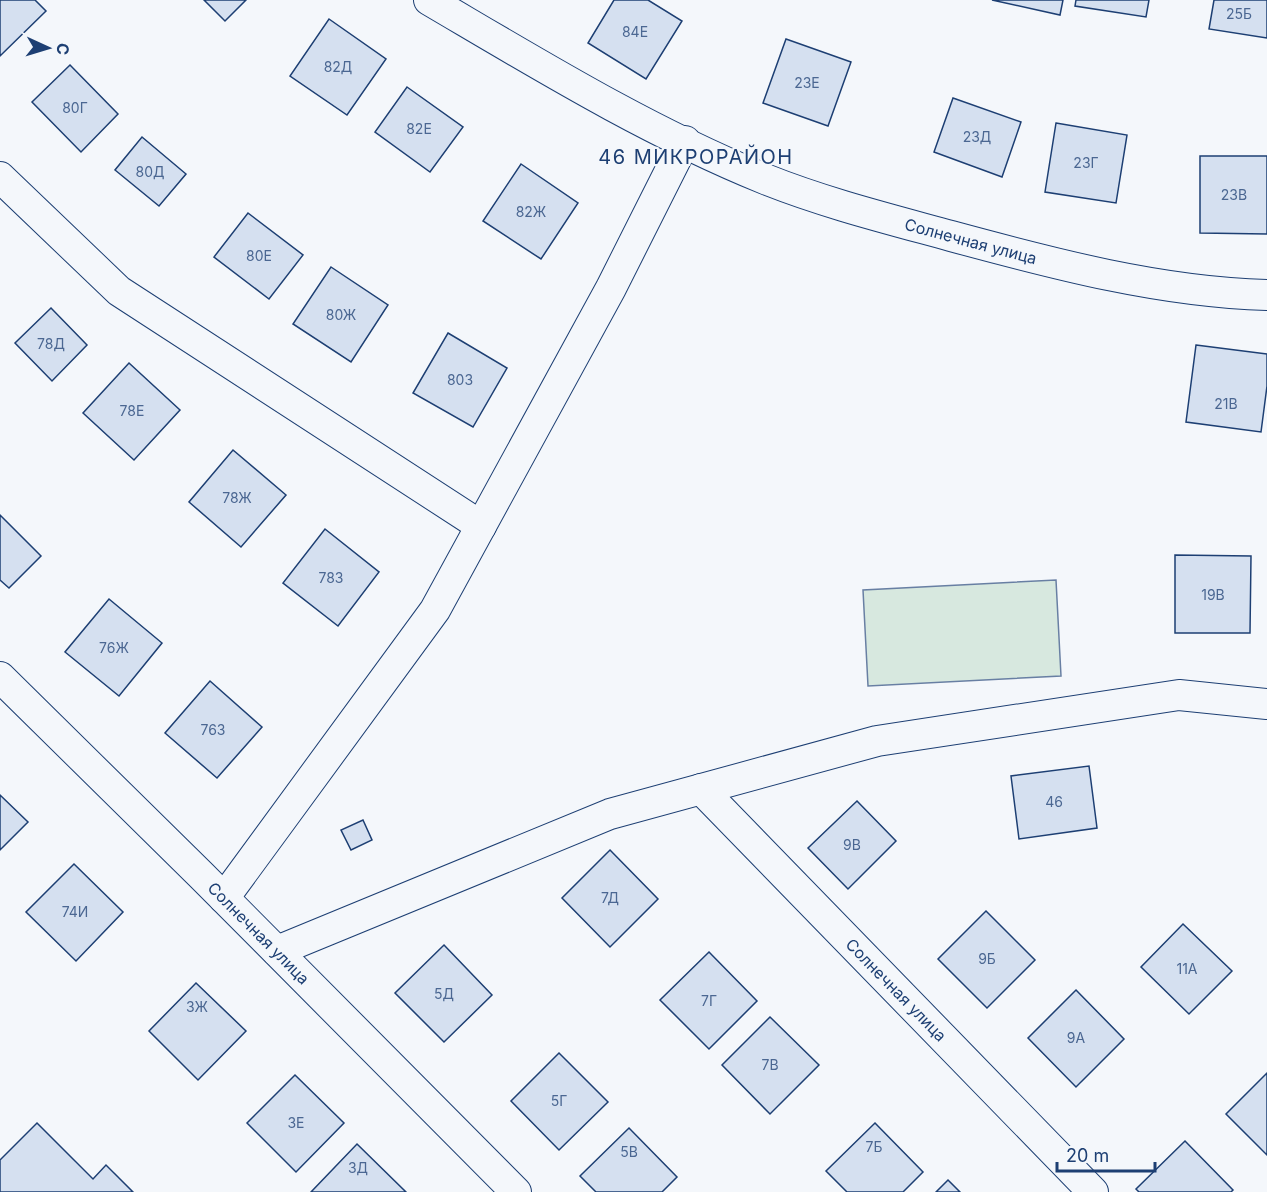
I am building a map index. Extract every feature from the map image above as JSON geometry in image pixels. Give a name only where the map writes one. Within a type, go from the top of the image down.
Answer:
[{"type":"street","name":"Солнечная улица","points":[[429,0],[614,108],[765,179],[882,218],[1042,261],[1220,294],[1267,295]]},
{"type":"street","points":[[224,898],[435,610],[611,288],[685,141]]},
{"type":"street","points":[[0,177],[119,291],[481,526]]},
{"type":"street","name":"Солнечная улица","points":[[0,677],[224,898],[516,1192]]},
{"type":"street","points":[[277,951],[610,814],[877,741],[1179,695],[1267,704]]},
{"type":"street","name":"Солнечная улица","points":[[701,789],[1093,1192]]},
{"type":"shaded area","points":[[1056,580],[1061,676],[868,686],[863,590]]},
{"type":"building","points":[[0,0],[35,0],[46,11],[0,56]]},
{"type":"building","points":[[204,0],[246,0],[225,21]]},
{"type":"building","points":[[614,0],[648,0],[682,21],[646,79],[588,43]]},
{"type":"building","points":[[992,0],[1063,0],[1060,15]]},
{"type":"building","points":[[1076,0],[1149,0],[1146,17],[1075,6]]},
{"type":"building","points":[[1214,0],[1267,0],[1267,38],[1209,29]]},
{"type":"building","points":[[329,19],[386,59],[347,115],[290,76]]},
{"type":"building","points":[[786,39],[851,62],[828,126],[763,103]]},
{"type":"building","points":[[70,65],[118,114],[81,152],[32,102]]},
{"type":"building","points":[[407,87],[463,127],[430,172],[375,132]]},
{"type":"building","points":[[953,98],[1021,122],[1002,177],[934,152]]},
{"type":"building","points":[[1056,123],[1127,135],[1116,203],[1045,192]]},
{"type":"building","points":[[142,137],[186,174],[159,206],[115,170]]},
{"type":"building","points":[[1200,156],[1267,156],[1267,234],[1200,233]]},
{"type":"building","points":[[521,164],[578,203],[541,259],[483,221]]},
{"type":"building","points":[[248,213],[303,255],[269,299],[214,257]]},
{"type":"building","points":[[331,267],[388,305],[351,362],[293,324]]},
{"type":"building","points":[[51,308],[87,345],[52,381],[15,343]]},
{"type":"building","points":[[448,333],[507,368],[473,427],[413,393]]},
{"type":"building","points":[[1196,345],[1267,354],[1267,386],[1261,432],[1186,422]]},
{"type":"building","points":[[129,363],[180,410],[134,460],[83,413]]},
{"type":"building","points":[[233,450],[286,495],[241,547],[189,502]]},
{"type":"building","points":[[0,515],[41,556],[9,588],[0,580]]},
{"type":"building","points":[[325,529],[379,572],[338,626],[283,583]]},
{"type":"building","points":[[1175,555],[1251,556],[1250,633],[1175,633]]},
{"type":"building","points":[[109,599],[162,643],[119,696],[65,652]]},
{"type":"building","points":[[210,681],[262,727],[217,778],[165,733]]},
{"type":"building","points":[[1089,766],[1097,828],[1019,839],[1011,776]]},
{"type":"building","points":[[0,795],[28,822],[0,850]]},
{"type":"building","points":[[857,801],[896,841],[848,889],[808,848]]},
{"type":"building","points":[[363,820],[372,840],[351,850],[341,830]]},
{"type":"building","points":[[610,850],[658,899],[610,947],[562,898]]},
{"type":"building","points":[[74,864],[123,912],[76,961],[26,912]]},
{"type":"building","points":[[986,911],[1035,960],[987,1008],[938,959]]},
{"type":"building","points":[[1183,924],[1232,971],[1189,1014],[1141,967]]},
{"type":"building","points":[[444,945],[492,995],[444,1042],[395,993]]},
{"type":"building","points":[[709,952],[757,1001],[709,1049],[660,1000]]},
{"type":"building","points":[[196,983],[246,1031],[198,1080],[149,1031]]},
{"type":"building","points":[[1076,990],[1124,1039],[1076,1087],[1028,1038]]},
{"type":"building","points":[[770,1017],[819,1065],[770,1114],[722,1065]]},
{"type":"building","points":[[559,1053],[608,1102],[559,1150],[511,1101]]},
{"type":"building","points":[[1267,1073],[1267,1155],[1226,1114]]},
{"type":"building","points":[[295,1075],[344,1123],[296,1172],[247,1123]]},
{"type":"building","points":[[37,1123],[93,1179],[106,1165],[133,1192],[0,1192],[0,1160]]},
{"type":"building","points":[[875,1123],[923,1172],[903,1192],[847,1192],[826,1171]]},
{"type":"building","points":[[629,1128],[677,1177],[662,1192],[596,1192],[580,1176]]},
{"type":"building","points":[[1185,1141],[1233,1190],[1231,1192],[1139,1192],[1136,1189]]},
{"type":"building","points":[[357,1144],[406,1192],[311,1192]]},
{"type":"building","points":[[948,1180],[960,1192],[936,1192]]},
{"type":"district","name":"46 МИКРОРАЙОН","points":[[696,157]]}]
